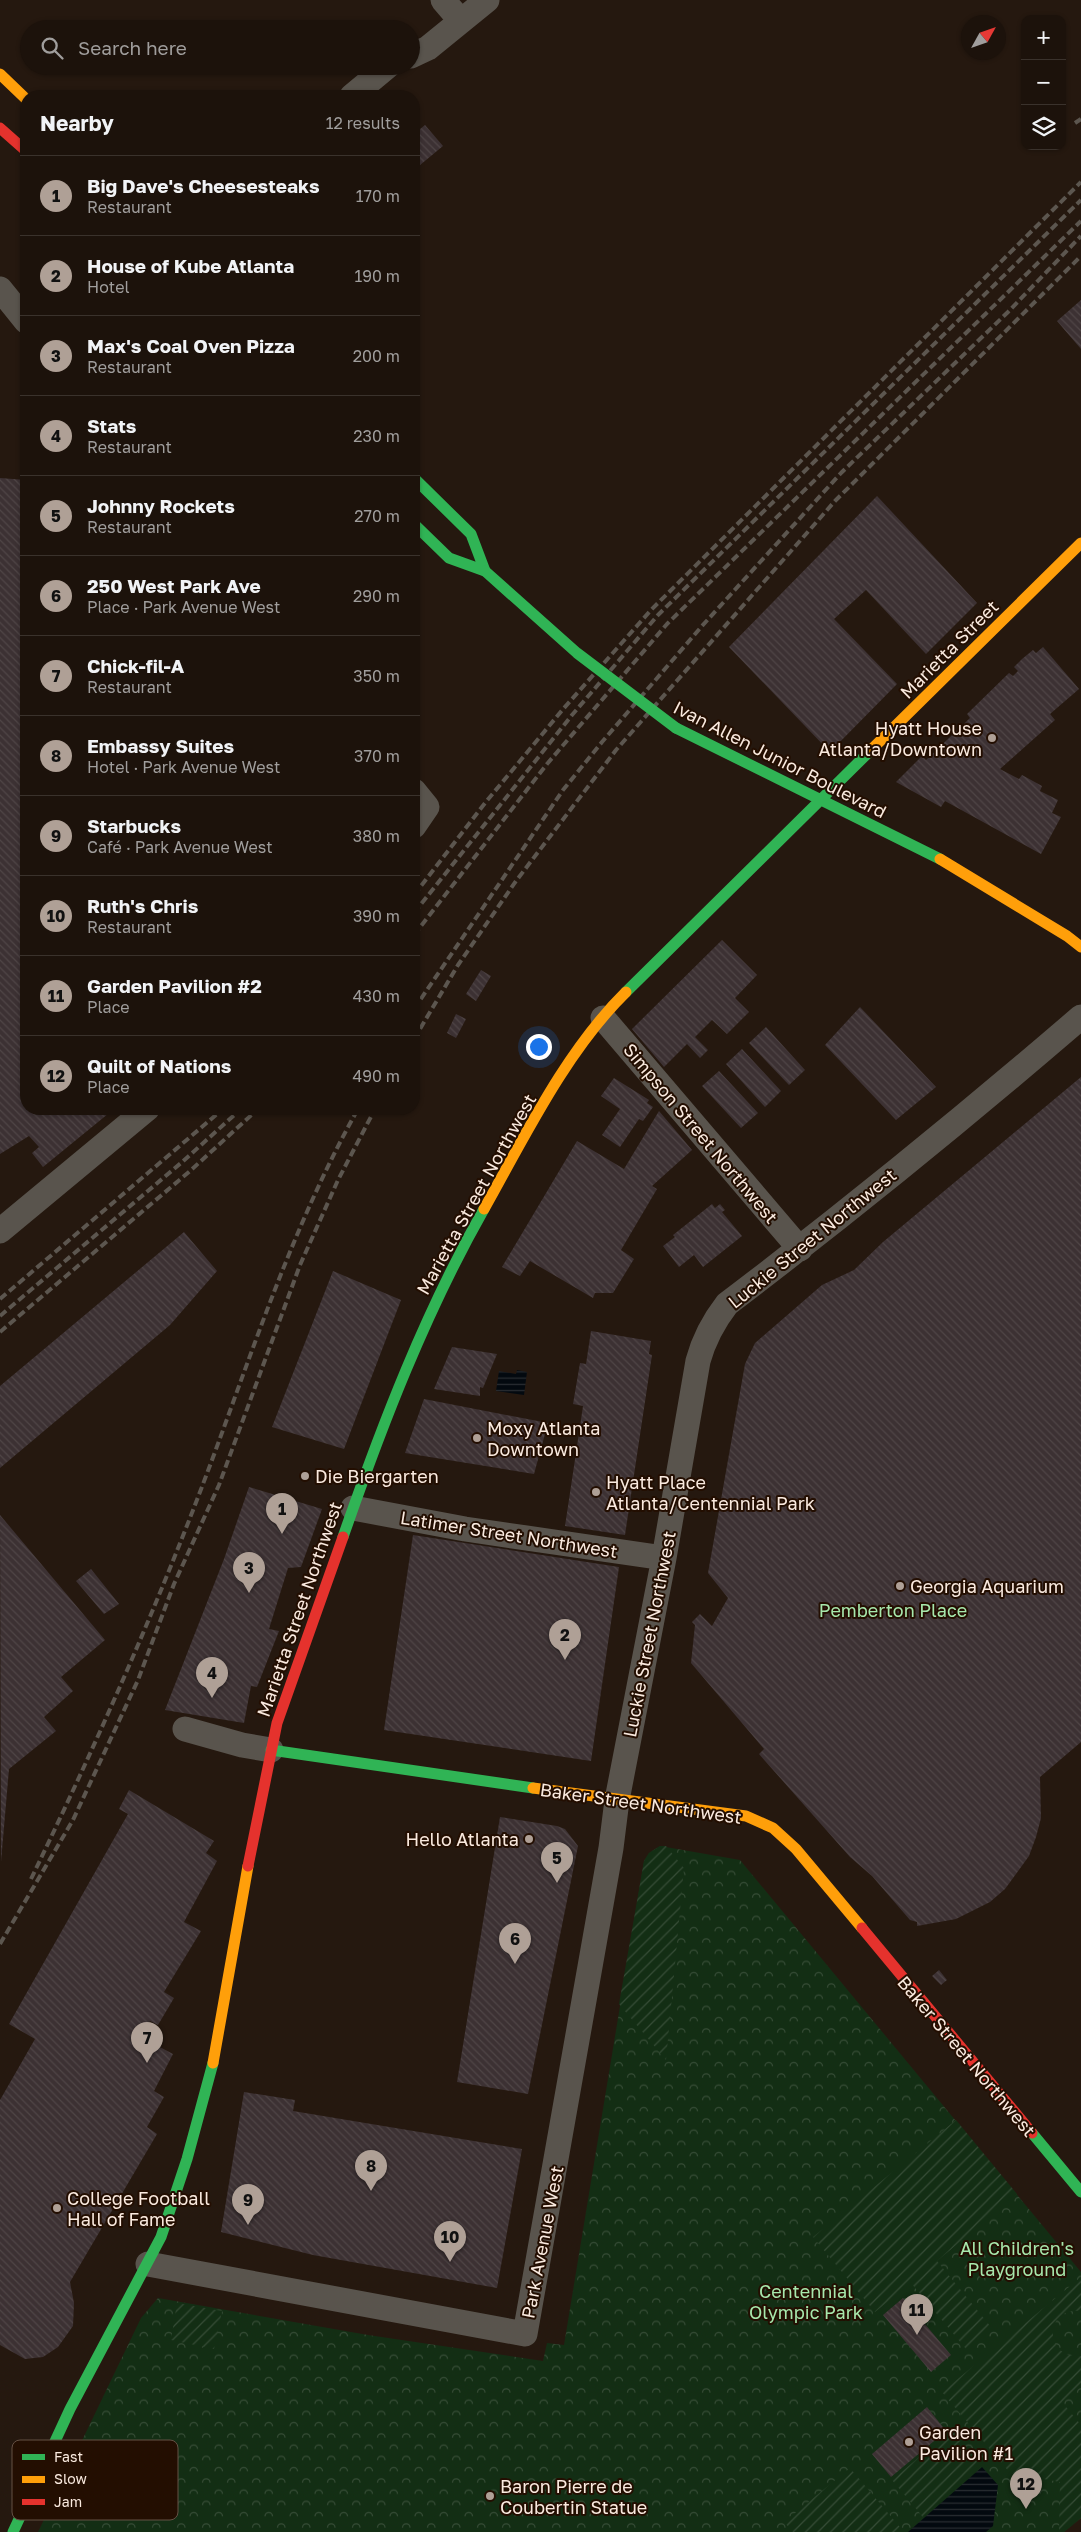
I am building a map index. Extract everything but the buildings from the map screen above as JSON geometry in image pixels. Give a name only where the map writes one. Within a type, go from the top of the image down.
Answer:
[{"type":"main road","points":[[0,74],[20,93]]},
{"type":"main road","points":[[0,128],[20,146]]},
{"type":"main road","name":"Ivan Allen Junior Boulevard","points":[[420,484],[471,534],[485,571]]},
{"type":"main road","name":"Ivan Allen Junior Boulevard","points":[[420,530],[449,558],[485,571],[577,655],[627,695],[676,728],[938,858],[1067,936],[1081,947]]},
{"type":"main road","name":"Marietta Street","points":[[820,801],[1081,543]]},
{"type":"main road","name":"Marietta Street Northwest","points":[[56,2440],[70,2409],[161,2237],[188,2159],[210,2079],[277,1723],[354,1508],[409,1362],[458,1255],[559,1080],[602,1018],[820,801]]},
{"type":"main road","name":"Baker Street Northwest","points":[[271,1750],[617,1800],[746,1816],[773,1828],[796,1849],[1081,2192]]},
{"type":"main road","name":"Marietta Street Northwest","points":[[13,2532],[19,2520]]},
{"type":"street","points":[[443,0],[462,21]]},
{"type":"street","points":[[420,52],[428,48],[487,0]]},
{"type":"street","points":[[359,90],[377,75]]},
{"type":"street","points":[[0,289],[20,313]]},
{"type":"street","name":"Luckie Street Northwest","points":[[617,1800],[664,1558],[698,1362],[704,1341],[714,1321],[727,1304],[800,1249],[1001,1086],[1081,1017]]},
{"type":"street","name":"Simpson Street Northwest","points":[[602,1018],[800,1249]]},
{"type":"street","points":[[0,1231],[140,1115]]},
{"type":"street","name":"Latimer Street Northwest","points":[[354,1508],[465,1529],[664,1558]]},
{"type":"street","name":"Baker Street Northwest","points":[[186,1729],[242,1745],[271,1750]]},
{"type":"street","name":"Park Avenue West","points":[[148,2264],[525,2334],[611,1848],[617,1800]]},
{"type":"green space","name":"Centennial Olympic Park","points":[[660,1846],[740,1860],[1081,2272],[1081,2518],[1064,2532],[38,2532],[44,2520],[178,2520],[178,2440],[82,2440],[141,2318],[158,2298],[368,2335],[543,2361],[547,2343],[564,2345],[644,1861],[649,1853]]},
{"type":"green space","points":[[660,1846],[666,1846],[684,1868],[666,2060],[619,2004],[644,1861],[649,1853]]},
{"type":"green space","points":[[956,2120],[1017,2194],[937,2261],[991,2327],[966,2349],[911,2283],[875,2312],[813,2237]]},
{"type":"green space","points":[[1081,2277],[1081,2311],[1069,2312],[1060,2316],[1055,2324],[1053,2333],[1055,2342],[1060,2350],[1069,2355],[1081,2356],[1081,2386],[1062,2402],[1081,2425],[1081,2518],[1064,2532],[1059,2532],[1060,2482],[1010,2473],[942,2392]]},
{"type":"green space","points":[[177,2303],[222,2311],[214,2349],[171,2340]]},
{"type":"green space","points":[[951,2430],[982,2467],[923,2517],[892,2480]]},
{"type":"green space","points":[[850,2468],[904,2532],[793,2532],[784,2522]]},
{"type":"shaded area","points":[[517,1370],[527,1372],[524,1395],[496,1391],[499,1371],[516,1374]]},
{"type":"shaded area","points":[[982,2467],[998,2485],[993,2526],[986,2532],[908,2532]]},
{"type":"railway","points":[[1075,123],[1081,119]]},
{"type":"railway","points":[[420,887],[485,803],[564,708],[651,610],[1081,182]]},
{"type":"railway","points":[[420,905],[572,715],[658,615],[1081,200]]},
{"type":"railway","points":[[420,927],[547,764],[667,624],[1081,221]]},
{"type":"railway","points":[[420,1000],[563,790],[702,626],[841,473],[1008,312],[1081,236]]},
{"type":"railway","points":[[420,1029],[458,965],[516,881],[616,750],[835,501],[1081,256]]},
{"type":"railway","points":[[0,1299],[216,1115]]},
{"type":"railway","points":[[0,1316],[181,1163],[234,1115]]},
{"type":"railway","points":[[0,1332],[190,1171],[251,1115]]},
{"type":"railway","points":[[31,1879],[75,1787],[137,1647],[195,1505],[289,1254],[333,1156],[355,1115]]},
{"type":"railway","points":[[0,1944],[73,1820],[138,1680],[174,1584],[219,1485],[300,1265],[338,1180],[372,1115]]},
{"type":"traffic: fast","points":[[420,484],[471,534],[485,571]]},
{"type":"traffic: fast","points":[[420,530],[449,558],[485,571]]},
{"type":"traffic: fast","points":[[485,571],[577,653],[676,728]]},
{"type":"traffic: fast","points":[[676,728],[940,859]]},
{"type":"traffic: fast","points":[[626,992],[871,750]]},
{"type":"traffic: fast","points":[[343,1537],[373,1453],[406,1370],[443,1288],[484,1209]]},
{"type":"traffic: fast","points":[[271,1750],[533,1788]]},
{"type":"traffic: fast","points":[[56,2440],[70,2409],[161,2237],[187,2159],[213,2063]]},
{"type":"traffic: fast","points":[[1032,2133],[1081,2192]]},
{"type":"traffic: fast","points":[[13,2532],[19,2520]]},
{"type":"traffic: slow","points":[[0,74],[20,93]]},
{"type":"traffic: slow","points":[[871,750],[1081,543]]},
{"type":"traffic: slow","points":[[940,859],[1067,936],[1081,947]]},
{"type":"traffic: slow","points":[[484,1209],[531,1124],[566,1067],[604,1015],[626,992]]},
{"type":"traffic: slow","points":[[533,1788],[746,1816],[773,1828],[796,1849],[862,1928]]},
{"type":"traffic: slow","points":[[213,2063],[248,1866]]},
{"type":"traffic: jam","points":[[0,128],[20,146]]},
{"type":"traffic: jam","points":[[248,1866],[277,1723],[343,1537]]},
{"type":"traffic: jam","points":[[862,1928],[1032,2133]]},
{"type":"place","name":"Hyatt House Atlanta/Downtown","points":[[992,738]]},
{"type":"place","name":"Moxy Atlanta Downtown","points":[[477,1438]]},
{"type":"place","name":"Die Biergarten","points":[[305,1476]]},
{"type":"place","name":"Hyatt Place Atlanta/Centennial Park","points":[[596,1492]]},
{"type":"place","name":"Big Dave's Cheesesteaks","points":[[282,1534]]},
{"type":"place","name":"Georgia Aquarium","points":[[900,1586]]},
{"type":"place","name":"Max's Coal Oven Pizza","points":[[249,1593]]},
{"type":"place","name":"House of Kube Atlanta","points":[[565,1660]]},
{"type":"place","name":"Stats","points":[[212,1698]]},
{"type":"place","name":"Hello Atlanta","points":[[529,1839]]},
{"type":"place","name":"Johnny Rockets","points":[[557,1883]]},
{"type":"place","name":"250 West Park Ave","points":[[515,1964]]},
{"type":"place","name":"Chick-fil-A","points":[[147,2063]]},
{"type":"place","name":"Embassy Suites","points":[[371,2191]]},
{"type":"place","name":"College Football Hall of Fame","points":[[57,2208]]},
{"type":"place","name":"Starbucks","points":[[248,2225]]},
{"type":"place","name":"Ruth's Chris","points":[[450,2262]]},
{"type":"place","name":"Garden Pavilion #2","points":[[917,2335]]},
{"type":"place","name":"Garden Pavilion #1","points":[[909,2442]]},
{"type":"place","name":"Baron Pierre de Coubertin Statue","points":[[490,2496]]},
{"type":"place","name":"Quilt of Nations","points":[[1026,2509]]},
{"type":"park label","name":"Pemberton Place","points":[[893,1610]]},
{"type":"park label","name":"All Children's Playground","points":[[1017,2258]]}]
